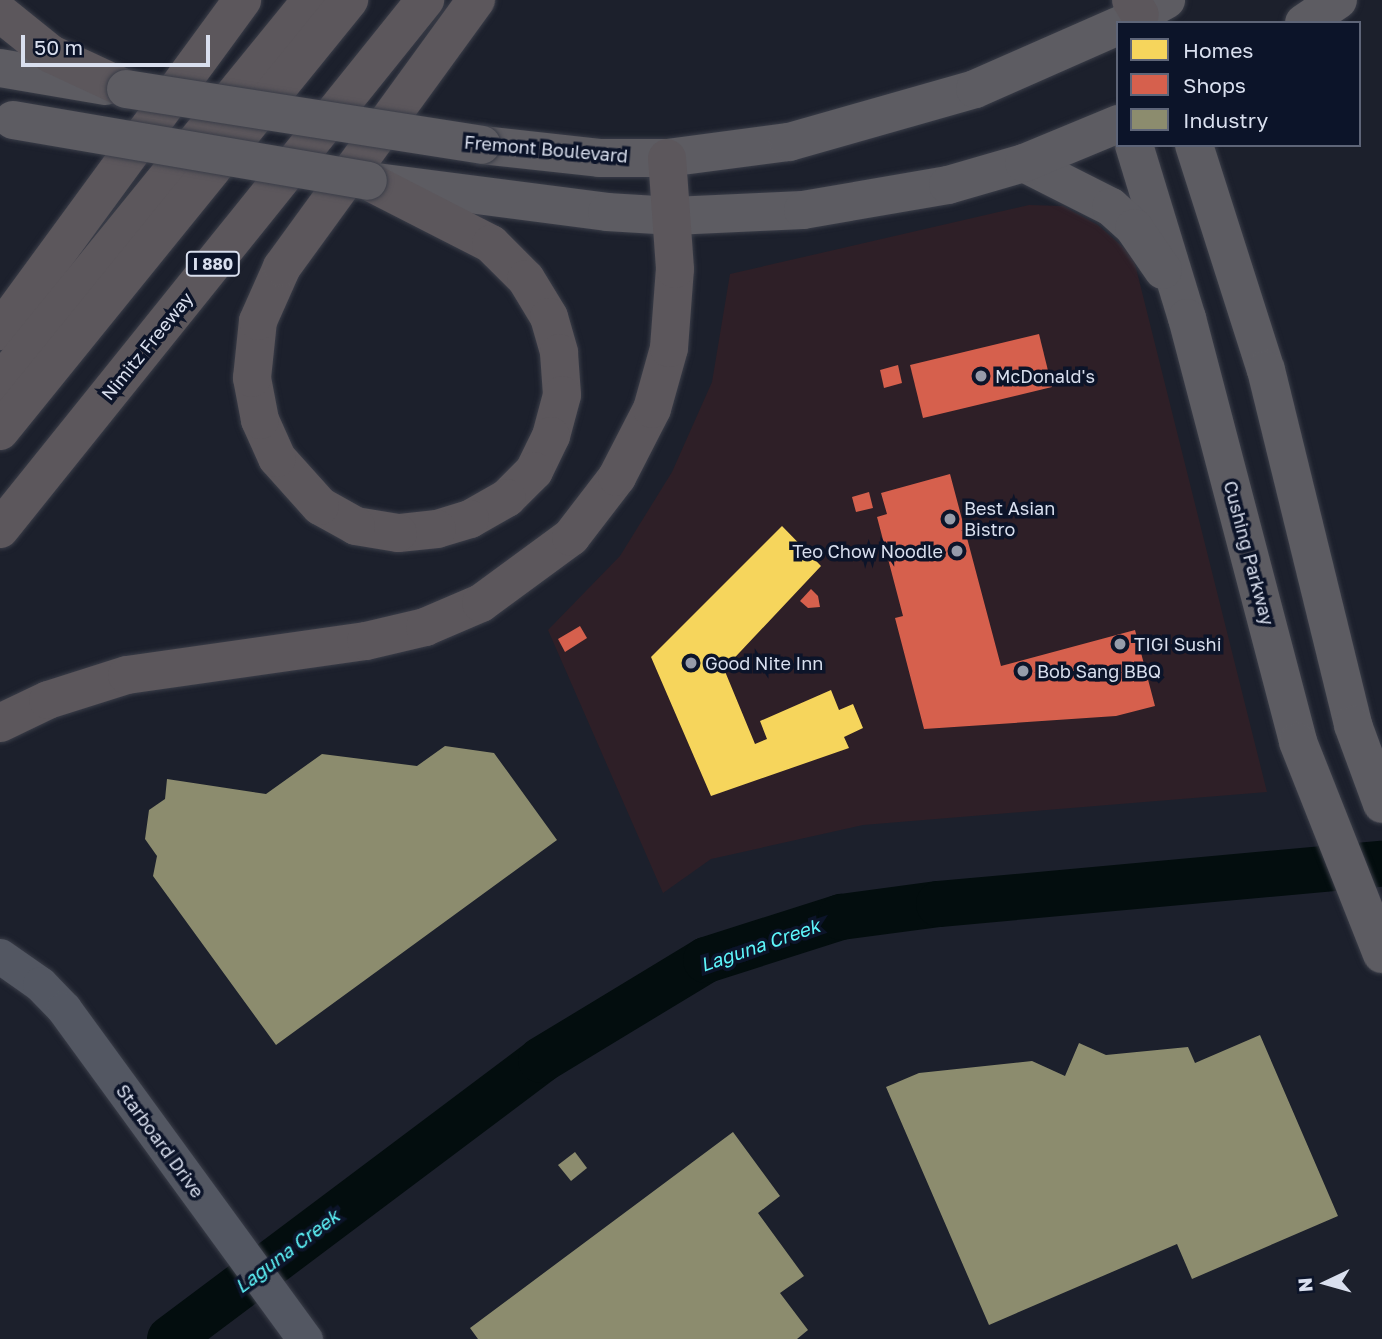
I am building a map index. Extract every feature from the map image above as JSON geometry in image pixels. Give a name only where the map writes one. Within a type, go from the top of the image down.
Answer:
[{"type":"highway","points":[[0,331],[242,0]]},
{"type":"highway","points":[[0,383],[311,0]]},
{"type":"highway","points":[[0,431],[349,0]]},
{"type":"highway","name":"Nimitz Freeway","points":[[0,528],[425,0]]},
{"type":"highway","points":[[368,181],[491,244],[520,272],[549,317],[559,353],[562,396],[551,436],[534,471],[507,498],[470,519],[438,529],[398,533],[356,526],[320,506],[277,458],[260,420],[253,378],[258,321],[282,267],[476,0]]},
{"type":"highway","points":[[0,13],[27,65],[126,89]]},
{"type":"highway","points":[[0,723],[48,700],[127,675],[366,641],[425,627],[481,603],[571,537],[617,477],[652,409],[668,348],[675,269],[667,158]]},
{"type":"main road","points":[[1307,21],[1338,0]]},
{"type":"main road","name":"Fremont Boulevard","points":[[126,89],[482,145],[598,158],[667,158],[789,142],[903,111],[975,89],[1116,25]]},
{"type":"main road","points":[[7,119],[368,181],[607,212],[673,216],[803,210],[874,201],[1024,163],[1116,125]]},
{"type":"main road","name":"Cushing Parkway","points":[[1135,147],[1187,318],[1297,735],[1322,811],[1375,938]]},
{"type":"main road","points":[[1195,147],[1266,370],[1353,725],[1382,804]]},
{"type":"main road","points":[[1024,163],[1090,193],[1134,228],[1156,256],[1187,318]]},
{"type":"street","name":"Starboard Drive","points":[[0,956],[40,984],[64,1010],[306,1339]]},
{"type":"shaded area","points":[[1029,205],[1063,206],[1098,225],[1133,256],[1267,792],[863,825],[711,859],[663,893],[548,630],[620,556],[672,472],[712,382],[730,274]]},
{"type":"building: Homes","name":"Good Nite Inn","points":[[782,526],[821,566],[724,669],[755,744],[767,739],[760,721],[831,690],[839,710],[853,704],[863,728],[844,737],[849,748],[711,796],[651,657]]},
{"type":"building: Shops","name":"McDonald's","points":[[1039,334],[1052,387],[923,418],[910,365]]},
{"type":"building: Shops","points":[[898,365],[902,383],[884,388],[880,370]]},
{"type":"building: Shops","points":[[950,474],[1001,666],[1135,630],[1155,706],[1116,716],[924,729],[895,618],[903,616],[877,517],[887,514],[881,493]]},
{"type":"building: Shops","points":[[869,492],[873,508],[856,512],[852,497]]},
{"type":"building: Shops","points":[[811,589],[818,596],[820,607],[808,608],[800,601]]},
{"type":"building: Shops","points":[[580,626],[587,638],[565,652],[558,639]]},
{"type":"building: Industry","points":[[445,746],[494,753],[557,840],[276,1045],[153,876],[157,856],[145,839],[149,810],[165,799],[167,779],[266,794],[322,754],[417,766]]},
{"type":"building: Industry","points":[[1260,1035],[1338,1216],[1192,1279],[1177,1244],[989,1325],[886,1087],[919,1073],[1032,1061],[1065,1076],[1079,1043],[1106,1055],[1188,1047],[1195,1063]]},
{"type":"building: Industry","points":[[733,1132],[780,1196],[758,1213],[804,1276],[780,1293],[808,1330],[797,1339],[478,1339],[470,1328]]},
{"type":"building: Industry","points":[[575,1152],[587,1168],[571,1181],[558,1165]]},
{"type":"waterway","name":"Laguna Creek","points":[[170,1339],[541,1060],[706,960],[841,917],[939,904],[1382,864]]},
{"type":"place","name":"McDonald's","points":[[981,376]]},
{"type":"place","name":"Best Asian Bistro","points":[[950,519]]},
{"type":"place","name":"Teo Chow Noodle","points":[[957,551]]},
{"type":"place","name":"TIGI Sushi","points":[[1120,644]]},
{"type":"place","name":"Good Nite Inn","points":[[691,663]]},
{"type":"place","name":"Bob Sang BBQ","points":[[1023,671]]}]
